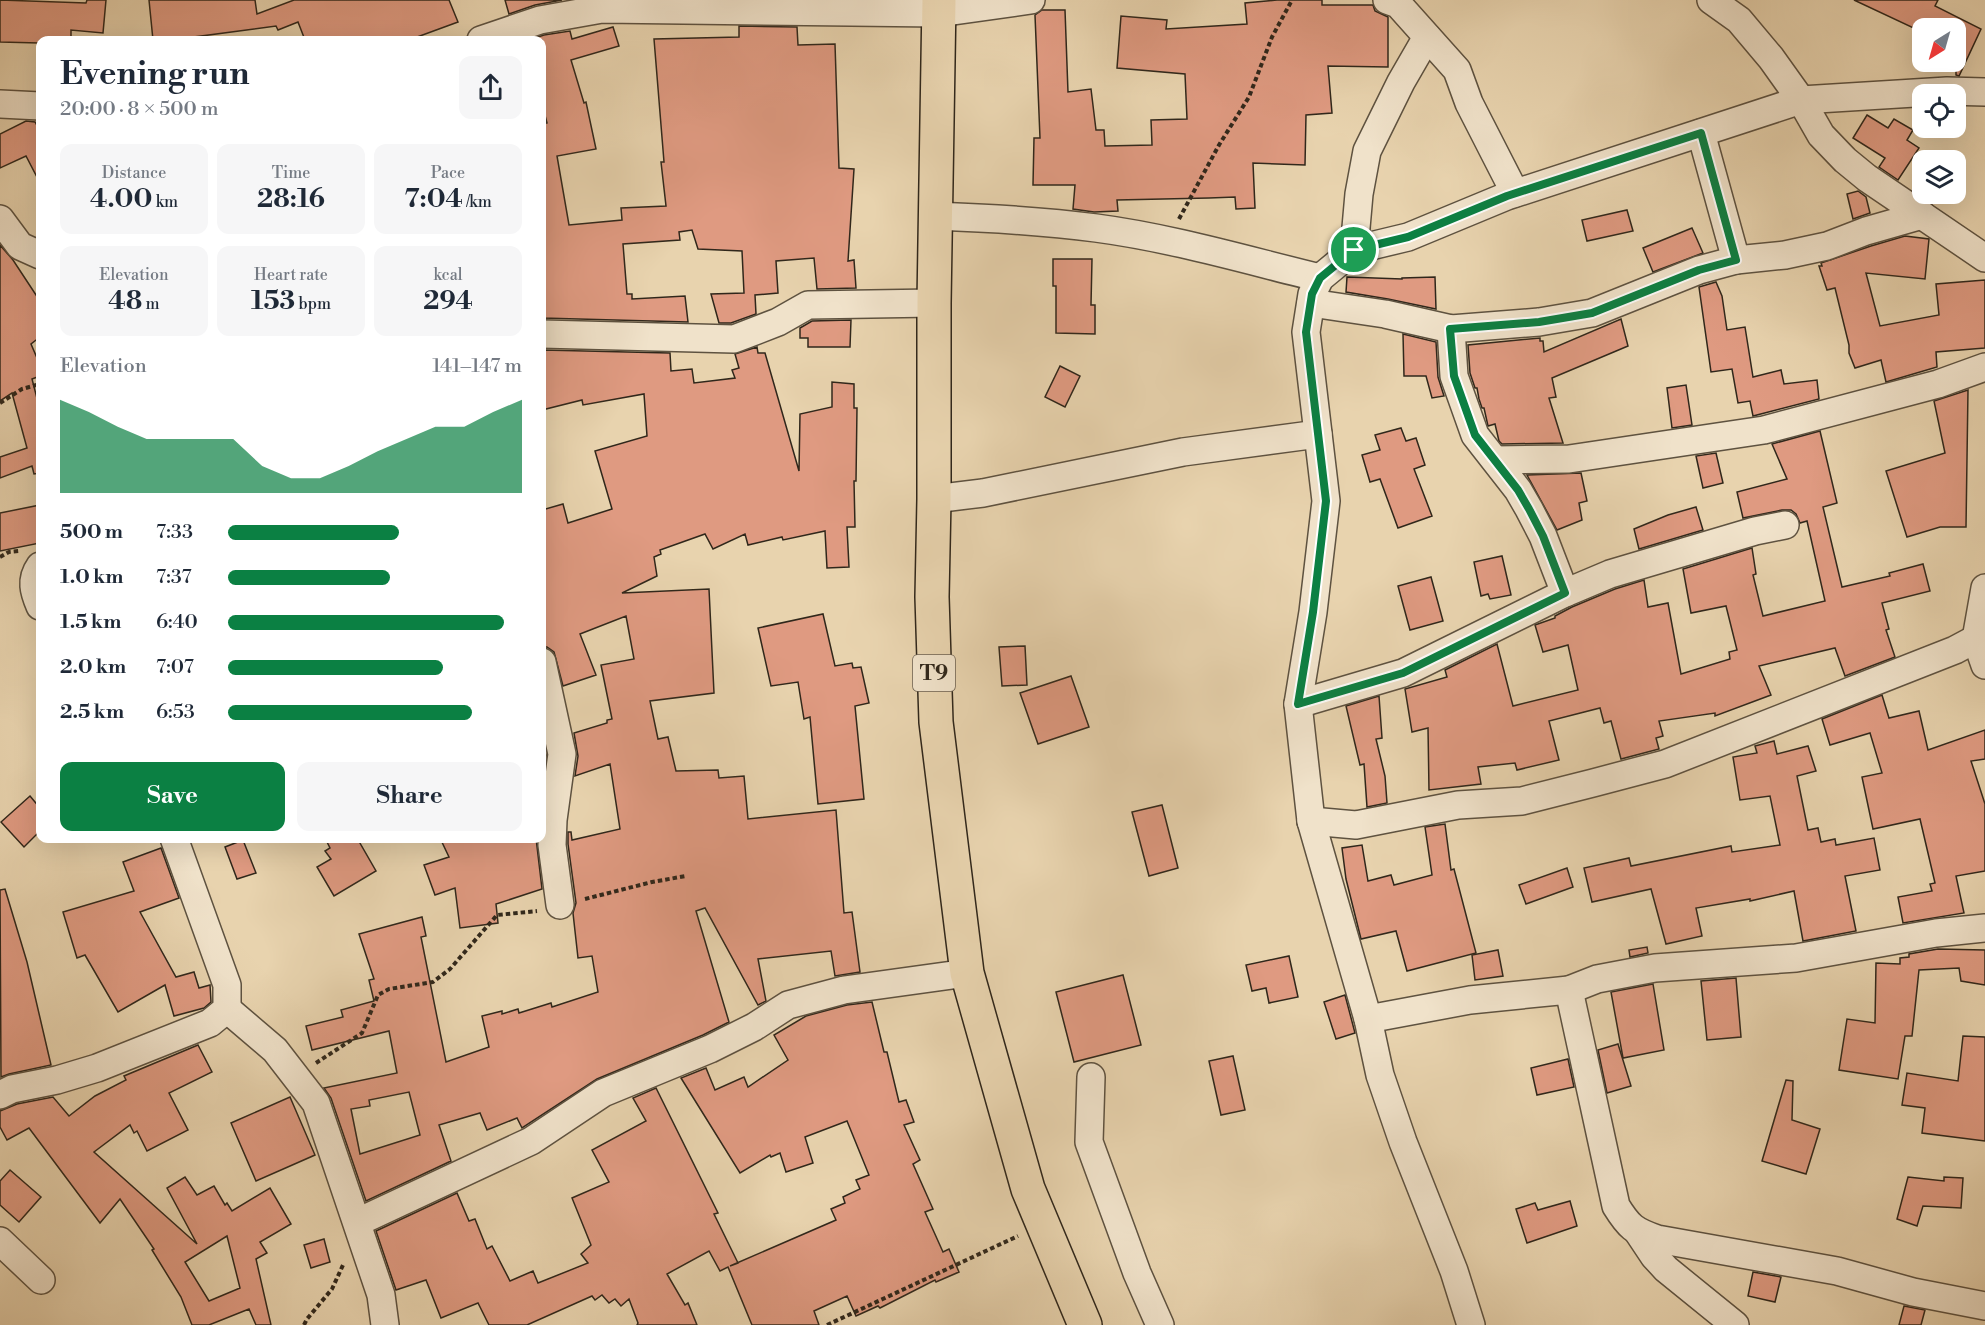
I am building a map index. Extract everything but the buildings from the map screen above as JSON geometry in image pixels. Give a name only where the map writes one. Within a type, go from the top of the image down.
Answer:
[{"type":"highway","name":"T9","points":[[939,7],[932,597],[936,722],[968,973],[1028,1189],[1085,1325]]},
{"type":"street","points":[[493,36],[540,20],[602,9],[939,7],[1031,0]]},
{"type":"street","points":[[1388,0],[1398,4],[1456,70],[1469,103],[1515,194]]},
{"type":"street","points":[[1711,0],[1739,20],[1771,58],[1801,100],[1821,135],[1845,160],[1867,178],[1985,258]]},
{"type":"street","points":[[1354,250],[1359,194],[1367,151],[1401,82],[1427,37]]},
{"type":"street","points":[[1471,1325],[1454,1272],[1407,1152],[1380,1075],[1368,1019],[1311,820],[1298,704],[1313,612],[1326,501],[1306,332],[1316,290],[1354,250],[1408,237],[1515,194],[1801,100],[1947,91],[1985,92]]},
{"type":"street","points":[[0,104],[36,106]]},
{"type":"street","points":[[1701,133],[1736,260]]},
{"type":"street","points":[[935,216],[987,218],[1096,228],[1167,241],[1385,314],[1450,329],[1539,322],[1592,313],[1699,270],[1736,260],[1785,255],[1827,246],[1866,231],[1923,215]]},
{"type":"street","points":[[0,219],[20,246],[36,253]]},
{"type":"street","points":[[546,334],[734,339],[778,322],[808,305],[934,303]]},
{"type":"street","points":[[1450,329],[1454,376],[1475,435],[1496,460],[1529,509],[1543,536],[1565,593]]},
{"type":"street","points":[[1496,460],[1569,459],[1764,429],[1938,384],[1985,367]]},
{"type":"street","points":[[934,499],[983,493],[1183,452],[1318,434]]},
{"type":"street","points":[[1298,704],[1403,673],[1565,593],[1610,574],[1755,531],[1785,525]]},
{"type":"street","points":[[36,572],[33,591],[36,597]]},
{"type":"street","points":[[1985,588],[1981,636],[1985,666]]},
{"type":"street","points":[[1311,820],[1356,825],[1458,805],[1522,801],[1665,764],[1955,650],[1981,636]]},
{"type":"street","points":[[546,680],[562,754],[552,845],[560,905]]},
{"type":"street","points":[[176,843],[227,985],[227,1009],[275,1050],[316,1103],[381,1294],[385,1325]]},
{"type":"street","points":[[1368,1019],[1470,1000],[1569,990],[1597,979],[1655,968],[1796,958],[1936,933],[1985,928]]},
{"type":"street","points":[[358,1222],[531,1141],[603,1093],[710,1049],[754,1027],[788,1005],[844,990],[968,973]]},
{"type":"street","points":[[1569,990],[1616,1206],[1627,1224],[1638,1233],[1666,1269],[1735,1325]]},
{"type":"street","points":[[0,1095],[12,1089],[57,1080],[97,1068],[210,1023],[227,1009]]},
{"type":"street","points":[[1091,1077],[1089,1142],[1137,1273],[1160,1325]]},
{"type":"street","points":[[1638,1233],[1657,1239],[1837,1271],[1912,1292],[1985,1306]]},
{"type":"street","points":[[0,1241],[41,1280]]},
{"type":"path","points":[[1167,241],[1219,145],[1249,97],[1272,37],[1292,0]]},
{"type":"path","points":[[0,403],[22,389],[36,385]]},
{"type":"path","points":[[296,1077],[362,1033],[375,1000],[384,992],[433,982],[450,969],[497,915],[532,912],[652,882],[686,876]]},
{"type":"path","points":[[827,1325],[1043,1224]]},
{"type":"path","points":[[304,1325],[332,1288],[344,1264],[367,1250]]},
{"type":"route","points":[[1701,133],[1736,260],[1699,270],[1592,313],[1539,322],[1450,329],[1454,376],[1475,435],[1518,490],[1529,509],[1543,536],[1565,593],[1403,673],[1298,704],[1313,612],[1326,501],[1306,332],[1312,294],[1320,278],[1354,250],[1408,237],[1507,196],[1701,133]]}]
